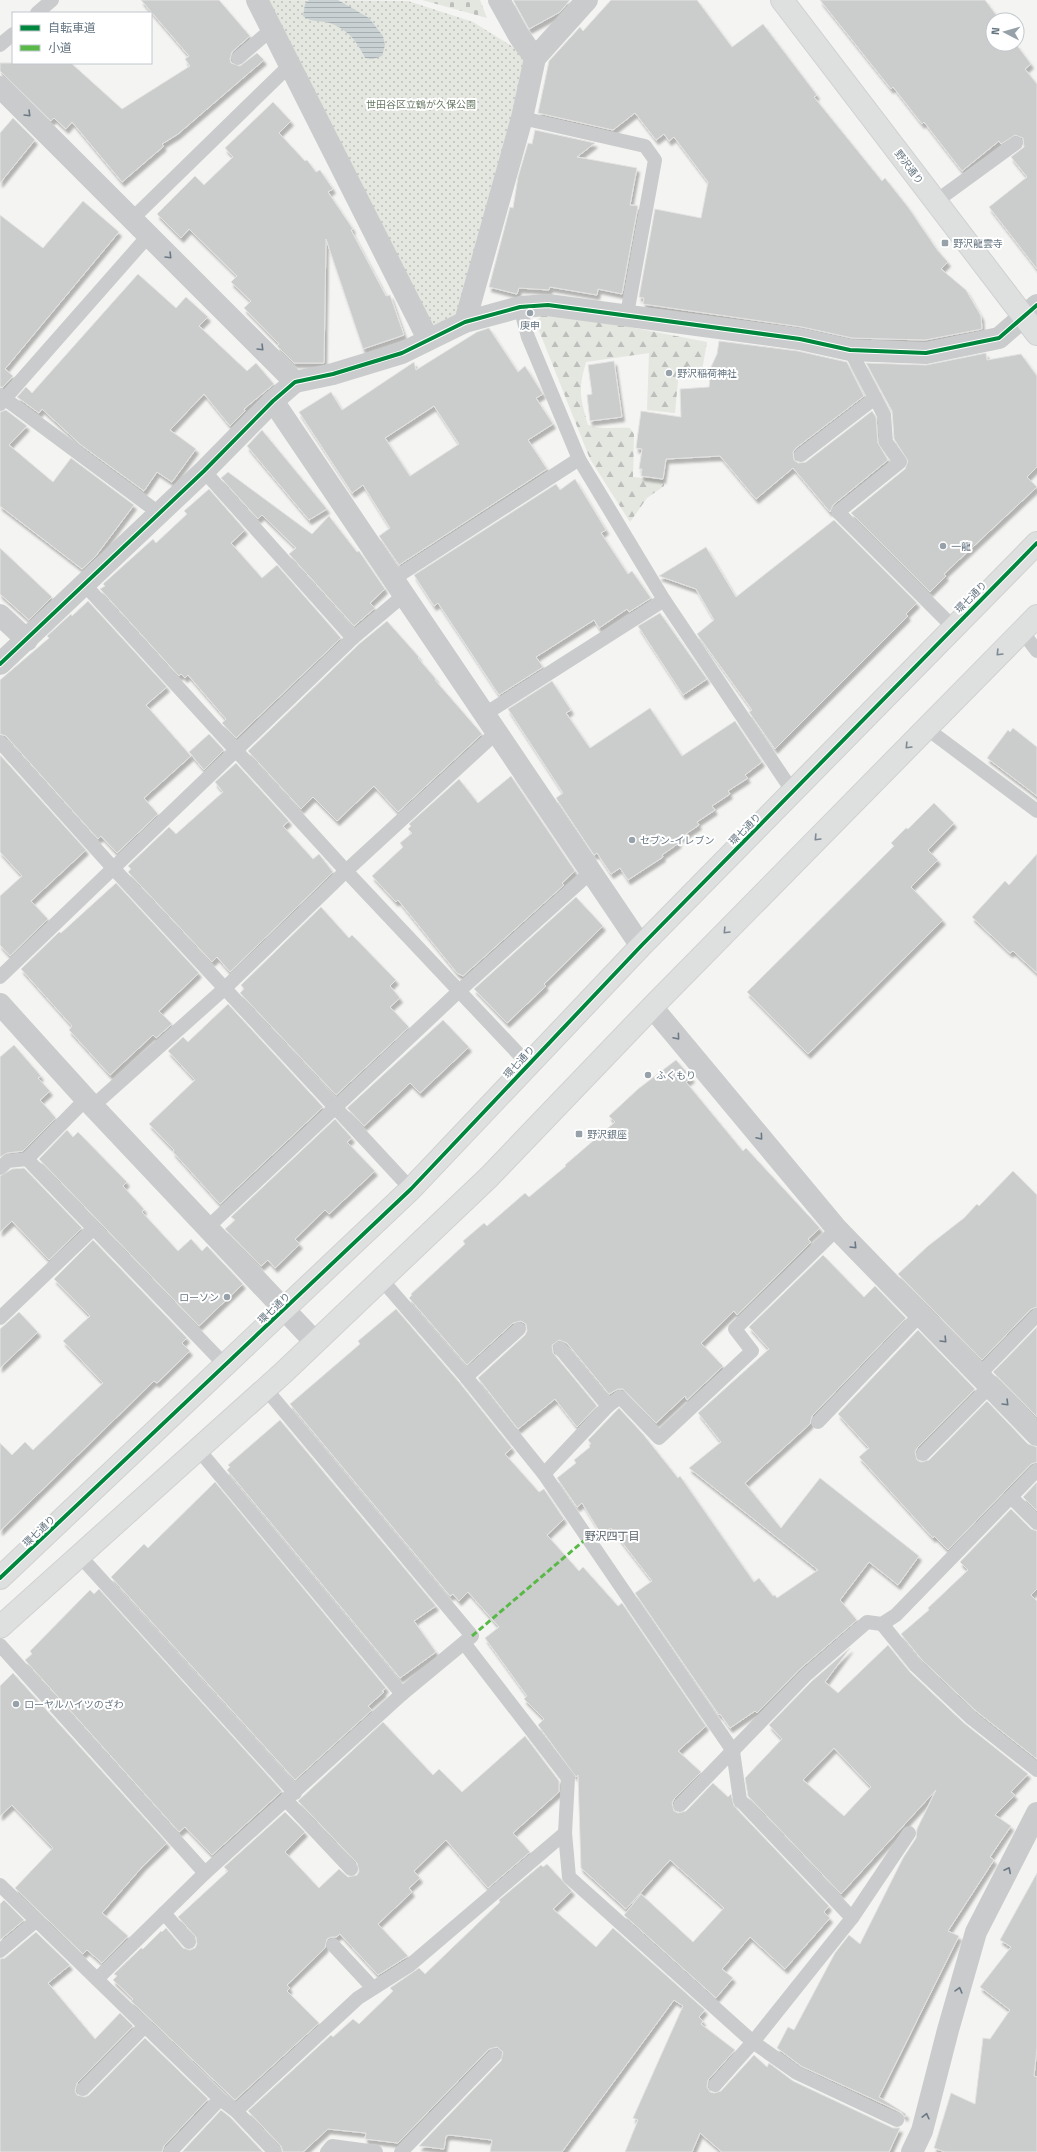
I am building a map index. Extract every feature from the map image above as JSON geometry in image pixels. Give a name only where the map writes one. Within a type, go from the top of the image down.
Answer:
[{"type":"main road","name":"野沢通り","points":[[782,0],[935,202],[1033,319]]},
{"type":"main road","name":"環七通り","points":[[0,1578],[411,1189],[641,946],[1037,543]]},
{"type":"main road","points":[[0,1627],[315,1342],[489,1177],[652,1008],[1029,623]]},
{"type":"street","points":[[257,0],[428,339]]},
{"type":"street","points":[[499,0],[519,36],[535,58]]},
{"type":"street","points":[[465,322],[522,118],[535,58],[586,0]]},
{"type":"street","points":[[2,95],[132,219],[295,382]]},
{"type":"street","points":[[0,664],[204,471],[273,401],[295,382],[333,374],[402,353],[465,322],[520,307],[548,304],[800,339],[850,350],[926,353],[999,338],[1033,319]]},
{"type":"street","points":[[273,401],[641,946]]},
{"type":"street","points":[[0,615],[26,640]]},
{"type":"street","points":[[0,1004],[207,1228],[285,1308],[315,1342]]},
{"type":"street","points":[[652,1008],[837,1229],[1037,1435]]},
{"type":"street","points":[[912,2152],[922,2131],[948,2030],[976,1932],[1037,1812]]},
{"type":"lane","points":[[38,12],[52,0]]},
{"type":"lane","points":[[238,58],[272,29]]},
{"type":"lane","points":[[0,45],[12,35]]},
{"type":"lane","points":[[132,219],[290,65]]},
{"type":"lane","points":[[522,118],[645,146],[655,160],[627,314]]},
{"type":"lane","points":[[935,202],[1016,143]]},
{"type":"lane","points":[[149,236],[2,399],[159,513]]},
{"type":"lane","points":[[520,307],[528,337],[579,459],[664,600],[793,792]]},
{"type":"lane","points":[[850,350],[884,415],[886,442],[900,462],[838,512],[953,627]]},
{"type":"lane","points":[[802,455],[875,398]]},
{"type":"lane","points":[[0,977],[238,751],[353,638],[398,587],[579,459]]},
{"type":"lane","points":[[204,471],[353,638]]},
{"type":"lane","points":[[84,584],[346,871],[458,992],[528,1064]]},
{"type":"lane","points":[[485,714],[664,600]]},
{"type":"lane","points":[[1029,623],[1037,651]]},
{"type":"lane","points":[[926,728],[1037,811]]},
{"type":"lane","points":[[0,1168],[8,1161],[27,1159],[90,1102],[224,989],[346,871],[497,732]]},
{"type":"lane","points":[[0,742],[224,989],[411,1189]]},
{"type":"lane","points":[[207,1228],[458,992],[591,872]]},
{"type":"lane","points":[[27,1159],[225,1365]]},
{"type":"lane","points":[[0,1318],[93,1229]]},
{"type":"lane","points":[[544,1474],[608,1406],[620,1397],[659,1438],[752,1351],[734,1329],[837,1229]]},
{"type":"lane","points":[[382,1280],[466,1377],[544,1474],[733,1751],[740,1800],[852,1918]]},
{"type":"lane","points":[[818,1422],[920,1315]]},
{"type":"lane","points":[[923,1454],[1037,1315]]},
{"type":"lane","points":[[466,1377],[520,1329]]},
{"type":"lane","points":[[560,1348],[608,1406]]},
{"type":"lane","points":[[97,1979],[205,1874],[402,1694],[472,1636],[265,1388]]},
{"type":"lane","points":[[198,1449],[402,1694]]},
{"type":"lane","points":[[680,1805],[806,1675],[867,1622],[882,1624],[896,1615],[1037,1470]]},
{"type":"lane","points":[[1011,1497],[1037,1523]]},
{"type":"lane","points":[[79,1555],[290,1797],[351,1870]]},
{"type":"lane","points":[[882,1624],[921,1671],[970,1717],[1037,1770]]},
{"type":"lane","points":[[464,1643],[568,1778],[565,1834],[569,1877],[753,2042],[797,2073],[897,2120]]},
{"type":"lane","points":[[0,1645],[205,1874]]},
{"type":"lane","points":[[715,2085],[753,2042],[852,1918],[909,1833]]},
{"type":"lane","points":[[236,2111],[358,1998],[410,1965],[565,1834]]},
{"type":"lane","points":[[0,1885],[220,2099],[236,2111],[275,2152]]},
{"type":"lane","points":[[164,1913],[188,1942]]},
{"type":"lane","points":[[0,1952],[37,1920]]},
{"type":"lane","points":[[333,1945],[373,1988]]},
{"type":"lane","points":[[83,2089],[144,2026]]},
{"type":"lane","points":[[402,2152],[495,2055]]},
{"type":"lane","points":[[170,2152],[220,2099]]},
{"type":"lane","points":[[326,2152],[332,2146],[376,2152]]},
{"type":"green space","name":"世田谷区立鶴が久保公園","points":[[264,0],[408,1],[473,22],[531,58],[460,313],[430,330]]},
{"type":"green space","points":[[422,0],[480,0],[487,18]]},
{"type":"green space","points":[[567,315],[707,342],[702,370],[679,370],[675,413],[647,410],[649,353],[586,362],[581,394],[588,425],[603,428],[630,428],[634,434],[633,477],[663,480],[664,486],[647,498],[630,522],[590,459],[536,323],[541,316]]},
{"type":"shaded area","points":[[309,0],[338,0],[369,18],[383,36],[385,45],[382,56],[373,59],[365,58],[355,41],[347,32],[330,23],[313,20],[303,16],[305,4]]},
{"type":"building","points":[[141,0],[219,0],[250,36],[232,52],[230,59],[231,63],[240,66],[257,53],[264,60],[178,134],[162,144],[164,146],[122,182],[72,122],[66,129],[54,118],[51,121],[0,71],[0,63],[72,64],[122,109],[190,66],[185,59],[189,56]]},
{"type":"building","points":[[513,0],[570,0],[560,12],[529,29]]},
{"type":"building","points":[[611,0],[697,0],[732,47],[763,24],[817,95],[814,97],[882,181],[885,178],[908,207],[938,251],[948,262],[941,269],[966,290],[981,316],[982,329],[925,340],[852,338],[802,327],[643,304],[644,298],[639,297],[655,209],[701,218],[708,182],[674,137],[669,141],[664,134],[656,140],[635,113],[613,130],[538,113],[549,61],[580,27],[583,31]]},
{"type":"building","points":[[820,0],[985,0],[994,12],[985,12],[985,52],[1022,52],[1031,64],[1025,69],[1037,84],[1037,269],[989,207],[1027,177],[1011,157],[1024,147],[1023,138],[1015,135],[1001,144],[999,141],[962,171],[924,122],[922,124],[893,87],[891,89]]},
{"type":"building","points":[[273,102],[291,121],[279,133],[305,161],[307,160],[316,172],[320,170],[333,189],[328,192],[353,229],[351,230],[386,296],[390,295],[404,335],[363,349],[326,239],[324,363],[294,363],[277,346],[279,344],[244,308],[251,301],[231,282],[237,276],[189,229],[181,238],[157,214],[195,176],[204,185],[233,157],[225,148]]},
{"type":"building","points":[[13,118],[35,140],[0,183],[0,133]]},
{"type":"building","points":[[535,130],[595,143],[577,157],[637,168],[630,205],[638,206],[622,294],[598,289],[597,295],[550,287],[549,290],[519,288],[517,294],[489,287],[510,207],[513,208],[518,177],[528,143],[532,144]]},
{"type":"building","points":[[83,201],[119,232],[5,369],[13,376],[3,387],[0,387],[0,215],[43,248]]},
{"type":"building","points":[[138,274],[176,308],[186,297],[208,317],[199,326],[247,371],[256,363],[274,384],[244,409],[245,411],[230,426],[204,394],[170,430],[196,449],[172,482],[157,472],[144,491],[81,445],[42,409],[39,413],[17,397],[26,387],[32,393]]},
{"type":"building","points":[[489,328],[518,372],[525,366],[543,394],[536,398],[553,424],[528,440],[547,469],[399,565],[379,536],[390,528],[363,485],[352,493],[299,412],[331,392],[342,410],[414,362],[416,370],[477,332]],"holes":[[[434,406],[459,444],[410,476],[385,438]]]},
{"type":"building","points":[[719,341],[798,351],[847,362],[864,396],[796,448],[793,452],[794,460],[798,463],[806,462],[872,411],[876,417],[878,443],[888,460],[833,505],[830,512],[793,468],[756,499],[720,456],[666,459],[663,479],[641,476],[642,469],[639,469],[642,449],[636,448],[641,411],[681,417],[680,389],[709,387],[711,367],[717,354]]},
{"type":"building","points":[[986,353],[987,360],[1021,354],[1037,376],[1037,467],[1027,477],[1037,487],[944,574],[946,576],[930,592],[851,513],[905,469],[908,461],[894,439],[892,411],[866,363],[926,365]]},
{"type":"building","points":[[614,361],[622,417],[590,421],[587,395],[592,394],[588,365]]},
{"type":"building","points":[[6,410],[27,426],[9,445],[53,482],[71,458],[134,505],[95,557],[82,569],[0,506],[0,412]]},
{"type":"building","points":[[262,430],[327,509],[309,520],[247,446]]},
{"type":"building","points":[[228,472],[312,534],[329,516],[357,552],[359,551],[385,589],[370,603],[375,608],[354,626],[289,554],[296,548],[262,515],[258,519],[221,478]]},
{"type":"building","points":[[575,479],[606,530],[601,533],[628,574],[632,571],[651,598],[629,612],[627,609],[599,628],[594,620],[536,657],[543,667],[499,695],[438,603],[434,606],[414,575],[556,484],[560,490]]},
{"type":"building","points":[[209,489],[245,530],[231,543],[262,578],[277,565],[341,638],[236,738],[222,723],[226,719],[188,675],[185,678],[181,674],[179,676],[100,589],[105,586],[103,584],[153,539],[156,543],[187,514],[184,511]]},
{"type":"building","points":[[834,520],[917,603],[906,614],[908,616],[775,749],[749,712],[752,710],[697,634],[714,620],[696,589],[659,576],[706,547],[736,597]]},
{"type":"building","points":[[0,548],[52,597],[29,620],[0,594]]},
{"type":"building","points":[[88,601],[167,687],[146,705],[191,756],[144,798],[158,814],[117,853],[101,836],[98,839],[6,736],[0,734],[0,680],[49,638],[47,636],[71,614],[72,616]]},
{"type":"building","points":[[660,613],[707,679],[683,695],[638,626]]},
{"type":"building","points":[[387,621],[419,657],[418,658],[436,679],[435,680],[482,734],[398,812],[374,786],[337,821],[313,797],[301,809],[248,751],[359,644]]},
{"type":"building","points":[[552,681],[571,710],[566,713],[590,748],[650,708],[682,756],[735,721],[762,762],[745,775],[748,778],[728,791],[730,794],[712,806],[715,810],[697,822],[699,825],[677,840],[679,843],[662,855],[663,857],[628,880],[620,868],[611,874],[597,853],[594,855],[556,798],[563,793],[508,709]]},
{"type":"building","points":[[1013,728],[1037,747],[1037,796],[987,758],[1008,730],[1010,732]]},
{"type":"building","points":[[209,734],[224,750],[204,770],[189,752]]},
{"type":"building","points":[[0,755],[86,850],[31,901],[48,919],[10,956],[0,945],[0,896],[22,876],[0,852]]},
{"type":"building","points":[[236,763],[289,821],[283,826],[313,859],[319,854],[333,872],[230,972],[217,957],[212,962],[128,872],[131,869],[128,866],[169,827],[176,834],[223,792],[215,782]]},
{"type":"building","points":[[511,776],[575,871],[562,883],[564,885],[463,976],[457,973],[398,900],[396,902],[372,876],[403,847],[400,843],[412,833],[408,829],[411,826],[409,824],[459,779],[478,803]]},
{"type":"building","points":[[934,803],[954,823],[928,850],[938,860],[911,887],[943,920],[808,1054],[747,992],[894,846],[891,843],[906,828],[908,829]]},
{"type":"building","points":[[1037,854],[1037,973],[1013,951],[1010,953],[972,917],[1005,881],[1009,885]]},
{"type":"building","points":[[116,883],[199,973],[159,1011],[172,1024],[156,1038],[153,1035],[110,1075],[69,1030],[72,1026],[21,969],[59,932],[61,933]]},
{"type":"building","points":[[576,897],[603,926],[544,984],[546,986],[507,1023],[474,989]]},
{"type":"building","points":[[321,907],[349,938],[352,935],[396,980],[390,986],[400,998],[390,1007],[409,1027],[336,1095],[240,993],[244,989],[241,985]]},
{"type":"building","points":[[228,1004],[323,1107],[220,1204],[173,1152],[174,1150],[149,1124],[195,1080],[168,1051],[183,1037],[188,1042]]},
{"type":"building","points":[[443,1020],[469,1047],[420,1093],[410,1083],[364,1126],[347,1108]]},
{"type":"building","points":[[14,1045],[41,1076],[38,1078],[50,1091],[40,1100],[56,1118],[23,1151],[7,1153],[0,1157],[0,1057]]},
{"type":"building","points":[[676,1060],[692,1078],[686,1082],[743,1151],[746,1148],[820,1228],[808,1239],[811,1242],[737,1315],[734,1311],[701,1343],[723,1366],[687,1400],[685,1396],[656,1423],[623,1389],[618,1389],[609,1394],[567,1343],[559,1340],[552,1345],[553,1353],[597,1406],[577,1427],[555,1399],[518,1429],[478,1378],[525,1335],[527,1331],[526,1324],[521,1321],[513,1323],[467,1365],[409,1298],[412,1295],[411,1294],[465,1244],[463,1241],[484,1223],[487,1226],[525,1193],[529,1197],[566,1166],[565,1165],[615,1122],[609,1116],[638,1089]]},
{"type":"building","points":[[335,1119],[352,1138],[347,1142],[375,1171],[329,1214],[325,1210],[295,1239],[300,1244],[275,1268],[268,1260],[261,1266],[225,1229],[235,1220],[231,1217]]},
{"type":"building","points":[[67,1130],[73,1137],[78,1132],[127,1182],[123,1186],[144,1209],[142,1212],[178,1251],[191,1239],[202,1251],[207,1246],[243,1284],[199,1326],[39,1159]]},
{"type":"building","points":[[24,1168],[82,1228],[49,1260],[12,1221],[0,1232],[0,1176],[12,1169]]},
{"type":"building","points":[[1013,1171],[1037,1195],[1037,1307],[1031,1309],[982,1360],[898,1274],[928,1246],[964,1218],[977,1204],[979,1206]]},
{"type":"building","points":[[93,1240],[187,1338],[182,1343],[190,1351],[157,1383],[154,1381],[0,1531],[0,1443],[12,1455],[25,1442],[33,1450],[103,1383],[63,1341],[90,1316],[54,1279]]},
{"type":"building","points":[[823,1255],[864,1297],[875,1286],[906,1318],[812,1416],[810,1424],[745,1483],[781,1528],[820,1478],[919,1556],[898,1585],[869,1562],[840,1600],[857,1620],[800,1669],[757,1713],[755,1711],[730,1728],[720,1714],[719,1715],[635,1593],[652,1581],[611,1528],[601,1534],[582,1503],[577,1507],[557,1478],[576,1463],[574,1460],[590,1447],[589,1445],[591,1444],[588,1440],[619,1408],[643,1434],[678,1478],[680,1476],[754,1582],[759,1578],[773,1596],[775,1595],[777,1598],[818,1570],[689,1468],[721,1442],[698,1413],[769,1349],[749,1327]]},
{"type":"building","points":[[396,1309],[459,1382],[512,1448],[505,1454],[539,1492],[544,1489],[564,1519],[547,1535],[579,1571],[583,1567],[618,1606],[622,1603],[706,1726],[678,1751],[701,1772],[674,1799],[672,1803],[674,1811],[678,1813],[686,1811],[713,1783],[728,1797],[731,1794],[734,1806],[829,1906],[824,1912],[830,1918],[785,1969],[750,1937],[722,1969],[733,1978],[716,1998],[624,1915],[641,1894],[693,1942],[724,1908],[670,1860],[626,1909],[581,1868],[578,1775],[576,1777],[538,1725],[544,1719],[524,1699],[527,1696],[485,1638],[499,1627],[468,1592],[459,1601],[453,1594],[450,1596],[290,1404],[360,1344],[358,1341]]},
{"type":"building","points":[[19,1312],[38,1332],[0,1368],[0,1329]]},
{"type":"building","points":[[1037,1327],[1037,1417],[993,1372]]},
{"type":"building","points":[[918,1330],[975,1389],[917,1448],[915,1452],[917,1460],[921,1462],[929,1460],[987,1401],[1028,1444],[1037,1447],[1037,1462],[1031,1464],[948,1550],[934,1536],[933,1538],[859,1457],[869,1448],[838,1414]]},
{"type":"building","points":[[280,1420],[436,1606],[414,1621],[436,1652],[400,1678],[227,1470],[230,1467],[228,1465]]},
{"type":"building","points":[[215,1482],[386,1688],[382,1691],[384,1692],[368,1706],[372,1710],[295,1780],[111,1577],[144,1544],[148,1548]]},
{"type":"building","points":[[1037,1482],[1037,1511],[1023,1497]]},
{"type":"building","points":[[1011,1509],[1031,1529],[1037,1531],[1037,1589],[1031,1595],[1037,1601],[1037,1759],[976,1711],[922,1660],[901,1634],[929,1610],[928,1608],[968,1570],[960,1562]]},
{"type":"building","points":[[99,1589],[282,1791],[212,1855],[185,1827],[179,1832],[25,1660],[32,1654],[30,1651],[90,1590],[94,1594]]},
{"type":"building","points":[[888,1645],[910,1672],[964,1723],[1028,1774],[1011,1792],[1015,1795],[995,1815],[1011,1826],[990,1857],[994,1860],[948,1931],[959,1936],[879,2097],[906,2114],[905,2117],[901,2112],[801,2066],[777,2048],[788,2027],[794,2030],[835,1953],[849,1935],[860,1944],[903,1858],[916,1838],[917,1829],[936,1790],[841,1894],[748,1796],[745,1778],[782,1739],[769,1725],[812,1681],[850,1648],[825,1682],[838,1693]],"holes":[[[834,1748],[871,1787],[844,1816],[803,1780]]]},
{"type":"building","points":[[13,1673],[167,1843],[143,1866],[102,1913],[128,1936],[102,1963],[87,1950],[83,1954],[15,1888],[53,1848],[12,1805],[0,1816],[0,1686]]},
{"type":"building","points":[[383,1722],[433,1775],[439,1769],[462,1792],[525,1736],[559,1781],[559,1792],[513,1833],[530,1852],[488,1888],[446,1840],[414,1871],[420,1878],[409,1888],[412,1892],[378,1924],[408,1956],[378,1975],[340,1934],[336,1937],[327,1939],[325,1948],[287,1985],[290,1988],[287,1991],[319,2023],[235,2100],[131,2001],[133,1999],[113,1980],[117,1976],[114,1974],[141,1948],[143,1949],[166,1928],[183,1948],[190,1950],[195,1948],[197,1944],[196,1937],[178,1917],[228,1871],[224,1867],[285,1812],[305,1832],[285,1852],[319,1888],[339,1869],[348,1877],[357,1875],[359,1871],[357,1863],[298,1801]]},
{"type":"building","points":[[547,1864],[572,1891],[553,1909],[596,1947],[613,1928],[705,2010],[699,2017],[703,2021],[701,2024],[735,2050],[708,2080],[707,2087],[710,2092],[714,2093],[721,2091],[754,2055],[767,2067],[769,2063],[793,2081],[893,2128],[900,2128],[889,2152],[722,2152],[700,2133],[692,2152],[625,2152],[638,2120],[633,2118],[683,2006],[674,2000],[562,2152],[490,2152],[492,2140],[450,2135],[446,2136],[444,2149],[419,2146],[501,2061],[503,2052],[497,2047],[489,2049],[398,2143],[365,2139],[366,2133],[328,2129],[303,2152],[283,2152],[281,2146],[248,2111],[331,2035],[333,2037],[353,2019],[359,2024],[393,1991],[390,1988],[419,1968],[425,1974],[500,1902],[499,1900],[541,1865],[543,1867]]},
{"type":"building","points":[[1037,1873],[1037,2048],[1034,2076],[1037,2077],[1037,2152],[945,2152],[934,2148],[951,2093],[975,2104],[983,2038],[990,2039],[1010,2010],[980,1987],[1011,1947],[1000,1940]]},
{"type":"building","points":[[4,1900],[24,1920],[0,1940],[0,1904]]},
{"type":"building","points":[[36,1932],[70,1965],[48,1983],[95,2039],[120,2013],[133,2026],[77,2083],[75,2091],[77,2095],[85,2097],[89,2095],[145,2038],[208,2099],[164,2146],[162,2152],[0,2152],[0,1959],[5,1958]]},
{"type":"building","points":[[221,2110],[230,2117],[263,2152],[182,2152]]},
{"type":"marked path","points":[[472,1636],[587,1538]]},
{"type":"cycle path","points":[[0,664],[204,471],[273,401],[295,382],[333,374],[402,353],[465,322],[520,307],[548,305],[800,339],[850,350],[926,353],[999,338],[1037,305]]},
{"type":"cycle path","points":[[0,1578],[411,1189],[641,946],[1037,543]]},
{"type":"place","name":"野沢龍雲寺","points":[[945,243]]},
{"type":"place","name":"庚申","points":[[530,313]]},
{"type":"place","name":"野沢稲荷神社","points":[[669,373]]},
{"type":"place","name":"一龍","points":[[943,546]]},
{"type":"place","name":"セブン-イレブン","points":[[632,840]]},
{"type":"place","name":"ふくもり","points":[[648,1075]]},
{"type":"place","name":"野沢銀座","points":[[579,1134]]},
{"type":"place","name":"ローソン","points":[[227,1297]]},
{"type":"place","name":"ローヤルハイツのざわ","points":[[16,1704]]},
{"type":"district","name":"野沢四丁目","points":[[612,1536]]}]
